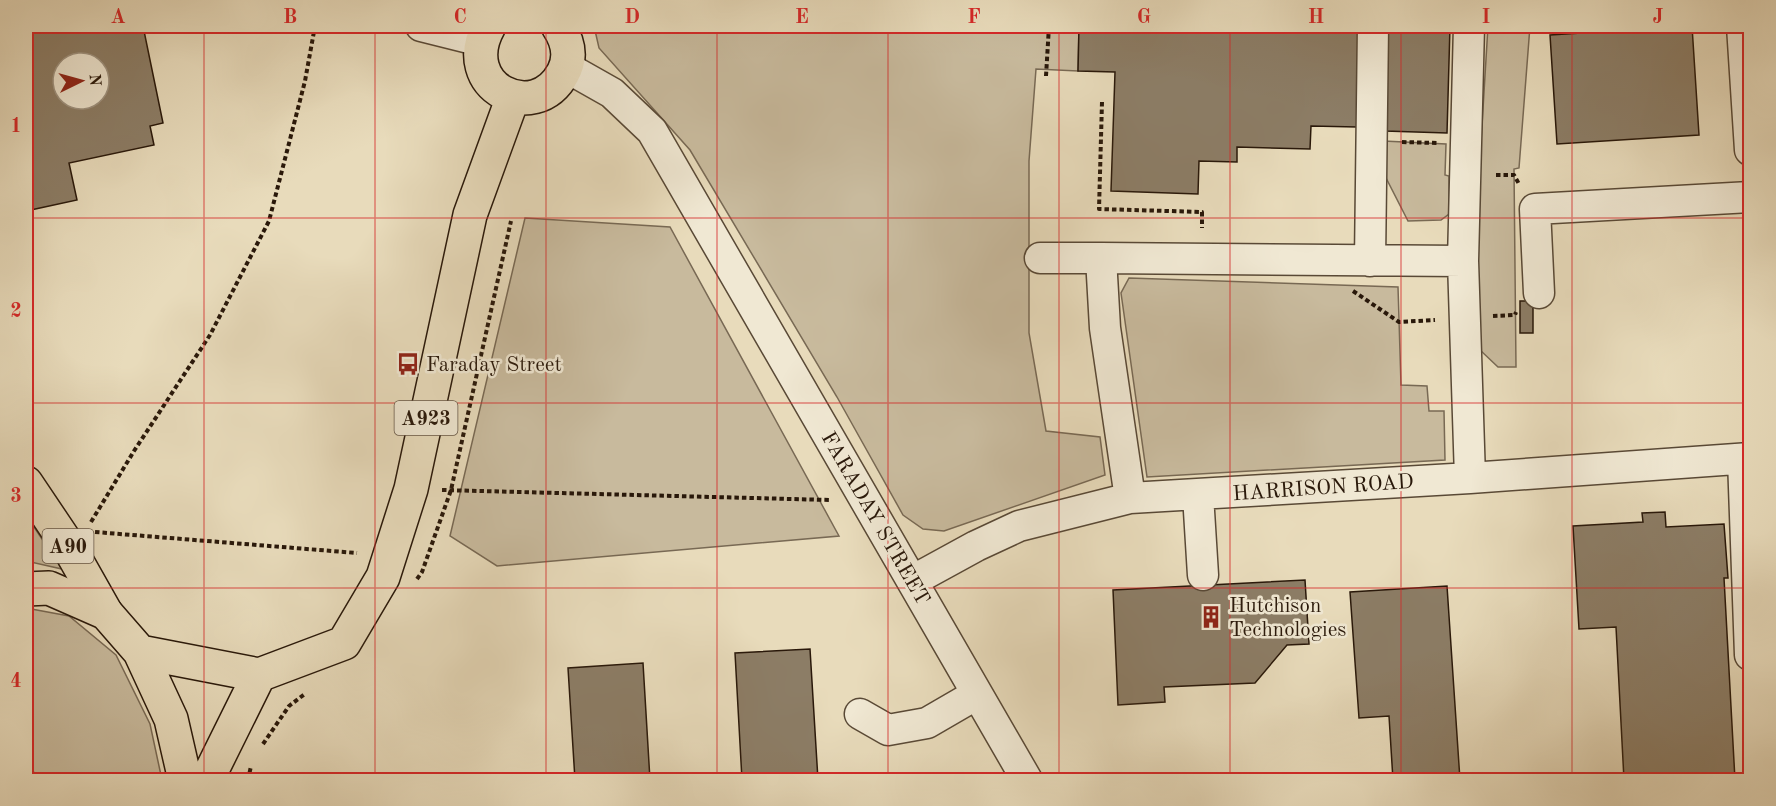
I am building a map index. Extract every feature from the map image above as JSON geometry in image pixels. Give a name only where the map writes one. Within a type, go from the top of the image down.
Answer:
[{"type":"main road","points":[[485,33],[479,55],[482,69],[489,81],[500,91],[513,97],[529,98],[545,93],[558,82],[566,68],[568,53],[566,39],[558,26]]},
{"type":"main road","name":"A923","points":[[259,675],[344,643],[383,577],[411,489],[470,215],[513,97]]},
{"type":"main road","name":"A90","points":[[26,483],[67,544],[106,613]]},
{"type":"main road","points":[[37,589],[106,613],[140,652],[171,719],[185,780]]},
{"type":"main road","points":[[140,652],[259,675],[207,780]]},
{"type":"street","points":[[421,26],[485,33]]},
{"type":"street","points":[[1370,261],[1373,26]]},
{"type":"street","points":[[1469,26],[1462,261],[1470,478]]},
{"type":"street","points":[[1746,45],[1750,150]]},
{"type":"street","name":"FARADAY STREET","points":[[566,68],[612,93],[651,131],[1027,780]]},
{"type":"street","points":[[1539,293],[1535,209],[1750,197]]},
{"type":"street","points":[[1040,258],[1462,261]]},
{"type":"street","points":[[1101,258],[1105,328],[1130,498]]},
{"type":"street","points":[[1747,458],[1750,655]]},
{"type":"street","name":"HARRISON ROAD","points":[[912,581],[976,546],[1020,526],[1130,498],[1470,478],[1747,458]]},
{"type":"street","points":[[1198,495],[1203,575]]},
{"type":"street","points":[[860,714],[888,730],[927,723],[977,694]]},
{"type":"path","points":[[315,26],[305,81],[269,221],[210,335],[134,451],[86,531],[390,556]]},
{"type":"path","points":[[1046,76],[1048,26]]},
{"type":"path","points":[[411,489],[865,500]]},
{"type":"shaded area","points":[[594,26],[1079,26],[1078,71],[1036,69],[1029,161],[1029,333],[1046,431],[1100,437],[1105,475],[944,531],[923,529],[903,515],[837,397],[690,150],[599,48]]},
{"type":"shaded area","points":[[1488,26],[1530,26],[1519,168],[1514,169],[1516,367],[1498,367],[1480,350],[1477,317],[1479,175]]},
{"type":"shaded area","points":[[1383,141],[1446,144],[1445,175],[1449,176],[1449,214],[1441,220],[1408,221],[1381,168]]},
{"type":"shaded area","points":[[525,218],[670,227],[839,536],[497,566],[450,536]]},
{"type":"shaded area","points":[[1129,278],[1398,287],[1401,385],[1427,386],[1429,411],[1444,411],[1445,460],[1147,477],[1121,293]]},
{"type":"shaded area","points":[[26,515],[62,569],[26,561]]},
{"type":"shaded area","points":[[26,608],[69,616],[116,655],[150,724],[162,780],[36,780],[26,747]]},
{"type":"building","points":[[26,26],[143,26],[163,123],[150,126],[154,145],[69,163],[77,200],[26,211]]},
{"type":"building","points":[[1079,26],[1360,26],[1357,127],[1311,126],[1310,149],[1237,147],[1237,162],[1199,161],[1198,194],[1111,191],[1115,72],[1078,71]]},
{"type":"building","points":[[1388,26],[1450,26],[1447,133],[1385,131]]},
{"type":"building","points":[[1692,26],[1699,135],[1557,144],[1550,35]]},
{"type":"building","points":[[1520,301],[1533,301],[1533,333],[1520,333]]},
{"type":"building","points":[[1665,512],[1666,527],[1724,524],[1728,578],[1724,578],[1735,780],[1624,780],[1616,627],[1579,629],[1573,526],[1643,522],[1642,513]]},
{"type":"building","name":"Hutchison Technologies","points":[[1305,580],[1309,644],[1287,645],[1255,683],[1164,687],[1165,702],[1118,705],[1113,590]]},
{"type":"building","points":[[1447,586],[1460,780],[1393,780],[1389,716],[1359,718],[1350,592]]},
{"type":"building","points":[[810,649],[818,780],[742,780],[735,653]]},
{"type":"building","points":[[643,663],[650,780],[575,780],[568,668]]},
{"type":"place","name":"Faraday Street","points":[[408,364]]},
{"type":"place","name":"Hutchison Technologies","points":[[1211,617]]}]
